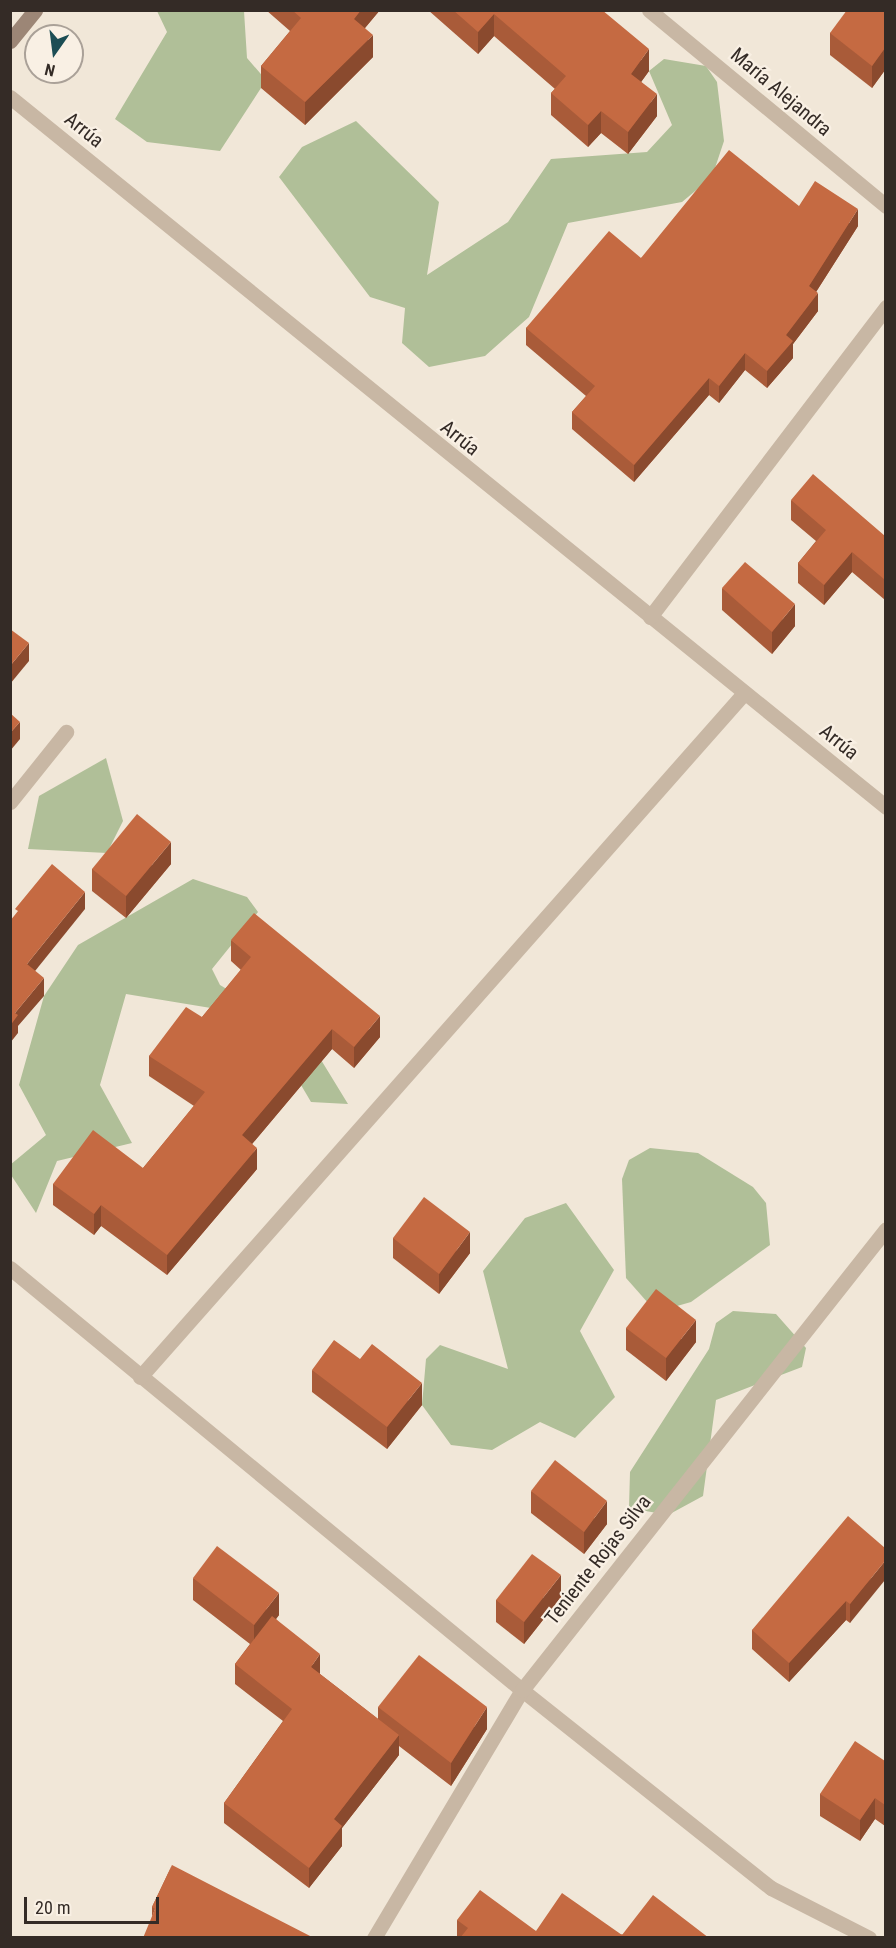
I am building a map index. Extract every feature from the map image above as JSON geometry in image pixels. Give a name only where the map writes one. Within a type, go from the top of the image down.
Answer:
[{"type":"main road","points":[[10,41],[35,10]]},
{"type":"street","name":"María Alejandra","points":[[650,10],[885,207]]},
{"type":"street","name":"Arrúa","points":[[10,97],[885,807]]},
{"type":"street","points":[[650,616],[885,307]]},
{"type":"street","points":[[140,1377],[744,693]]},
{"type":"street","points":[[10,802],[66,732]]},
{"type":"street","name":"Teniente Rojas Silva","points":[[374,1938],[522,1690],[885,1229]]},
{"type":"street","points":[[10,1268],[522,1690],[771,1888],[869,1938]]},
{"type":"green space","points":[[157,11],[244,11],[247,58],[272,87],[261,88],[220,151],[147,142],[115,119],[167,32]]},
{"type":"green space","points":[[664,59],[706,66],[717,82],[724,141],[712,177],[682,202],[568,223],[529,317],[485,356],[429,367],[402,343],[405,308],[370,297],[279,177],[302,147],[356,121],[439,202],[427,275],[508,222],[551,159],[647,152],[672,125],[649,71]]},
{"type":"green space","points":[[106,758],[123,821],[107,853],[28,849],[39,796]]},
{"type":"green space","points":[[193,879],[247,897],[258,912],[212,969],[220,985],[307,1037],[348,1104],[311,1102],[301,1085],[223,1010],[126,994],[100,1085],[132,1143],[57,1161],[36,1213],[11,1175],[10,1165],[46,1135],[19,1085],[44,996],[78,945]]},
{"type":"green space","points":[[650,1148],[698,1153],[753,1187],[766,1203],[770,1245],[691,1302],[656,1312],[626,1278],[622,1179],[629,1160]]},
{"type":"green space","points":[[566,1203],[614,1270],[580,1331],[615,1397],[575,1438],[540,1422],[492,1450],[451,1445],[422,1405],[426,1359],[440,1345],[508,1369],[483,1271],[525,1218]]},
{"type":"green space","points":[[733,1311],[776,1314],[806,1348],[802,1367],[716,1400],[703,1496],[668,1515],[629,1508],[630,1472],[709,1349],[716,1323]]},
{"type":"building","points":[[292,10],[361,10],[354,19],[373,35],[305,102],[261,66],[301,18]]},
{"type":"building","points":[[453,10],[602,10],[649,49],[631,74],[657,94],[628,132],[601,111],[588,125],[551,93],[566,76],[494,14],[478,32]]},
{"type":"building","points":[[847,10],[885,10],[885,48],[872,66],[830,33]]},
{"type":"building","points":[[729,150],[799,206],[815,181],[858,209],[809,286],[818,293],[786,335],[793,341],[767,371],[745,353],[719,386],[709,378],[634,465],[572,412],[595,386],[526,328],[609,231],[641,258]]},
{"type":"building","points":[[813,474],[885,536],[885,580],[852,552],[824,585],[798,563],[826,530],[791,500]]},
{"type":"building","points":[[745,562],[795,604],[772,632],[722,588]]},
{"type":"building","points":[[10,629],[29,643],[10,666]]},
{"type":"building","points":[[10,713],[20,722],[10,733]]},
{"type":"building","points":[[137,814],[171,842],[126,896],[92,869]]},
{"type":"building","points":[[52,864],[85,892],[27,964],[44,978],[15,1013],[18,1015],[10,1026],[10,921],[18,911],[15,909]]},
{"type":"building","points":[[254,913],[380,1016],[354,1047],[332,1029],[242,1135],[257,1148],[167,1255],[101,1205],[94,1214],[53,1184],[93,1130],[143,1168],[205,1092],[149,1056],[186,1007],[202,1017],[251,957],[231,940]]},
{"type":"building","points":[[424,1197],[470,1232],[439,1274],[393,1238]]},
{"type":"building","points":[[656,1289],[696,1320],[666,1358],[626,1328]]},
{"type":"building","points":[[334,1340],[360,1359],[372,1344],[422,1383],[387,1427],[312,1370]]},
{"type":"building","points":[[555,1460],[607,1501],[584,1532],[531,1491]]},
{"type":"building","points":[[848,1516],[885,1548],[885,1561],[850,1604],[846,1601],[789,1663],[752,1630]]},
{"type":"building","points":[[217,1546],[279,1593],[254,1625],[193,1578]]},
{"type":"building","points":[[532,1554],[561,1575],[524,1622],[496,1600]]},
{"type":"building","points":[[272,1616],[320,1654],[311,1667],[399,1735],[334,1819],[342,1826],[309,1868],[224,1803],[292,1709],[235,1664]]},
{"type":"building","points":[[419,1655],[487,1707],[451,1763],[378,1707]]},
{"type":"building","points":[[855,1741],[885,1761],[885,1805],[875,1798],[860,1820],[820,1794]]},
{"type":"building","points":[[172,1865],[314,1938],[143,1938],[155,1909],[152,1907]]},
{"type":"building","points":[[480,1890],[536,1931],[562,1893],[622,1935],[653,1895],[709,1938],[460,1938],[468,1928],[457,1920]]}]
